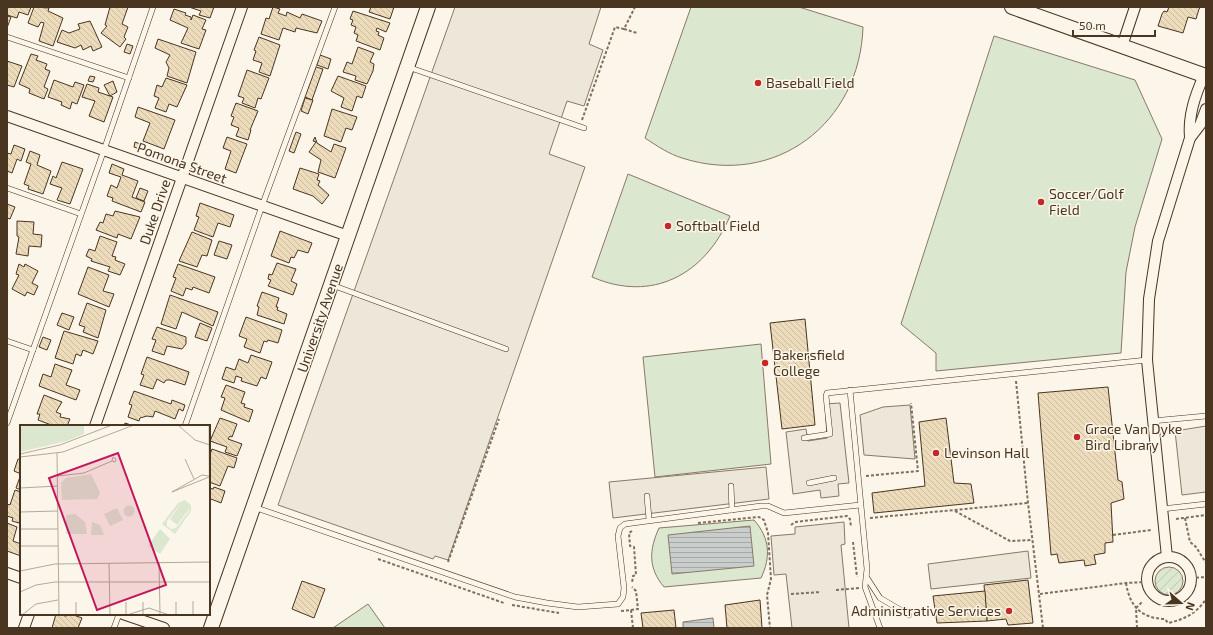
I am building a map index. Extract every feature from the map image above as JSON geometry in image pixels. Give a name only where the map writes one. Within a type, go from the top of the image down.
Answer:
[{"type":"street","name":"Duke Drive","points":[[95,425],[242,7]]},
{"type":"street","name":"University Avenue","points":[[211,628],[428,7]]},
{"type":"street","points":[[1012,7],[1205,76],[1195,98],[1189,123],[1190,138],[1158,241],[1149,299],[1147,360],[1166,557]]},
{"type":"street","points":[[1122,46],[1135,7]]},
{"type":"street","points":[[1190,138],[1203,123],[1206,109]]},
{"type":"street","name":"Pomona Street","points":[[7,116],[348,236]]},
{"type":"street","points":[[1166,557],[1173,558],[1185,564],[1191,578],[1188,590],[1184,595],[1172,601],[1159,599],[1153,595],[1147,582],[1150,569],[1154,563],[1166,557]]},
{"type":"street","points":[[7,573],[20,578]]},
{"type":"street","points":[[24,628],[29,615]]},
{"type":"street","points":[[127,615],[164,628]]},
{"type":"lane","points":[[7,423],[82,214],[153,7]]},
{"type":"lane","points":[[185,425],[262,206],[335,7]]},
{"type":"lane","points":[[7,37],[129,78]]},
{"type":"lane","points":[[408,67],[582,127]]},
{"type":"lane","points":[[7,188],[82,214]]},
{"type":"lane","points":[[331,285],[506,349]]},
{"type":"lane","points":[[7,341],[33,350]]},
{"type":"lane","points":[[804,438],[830,434],[826,396],[827,393],[1015,375],[1147,360]]},
{"type":"lane","points":[[850,390],[867,578],[866,587],[880,628]]},
{"type":"lane","points":[[1152,421],[1206,416]]},
{"type":"lane","points":[[809,483],[834,478]]},
{"type":"lane","points":[[730,486],[732,510]]},
{"type":"lane","points":[[647,496],[649,519]]},
{"type":"lane","points":[[1162,509],[1206,504]]},
{"type":"lane","points":[[253,506],[515,597],[578,607],[618,604],[623,597],[624,588],[618,536],[620,528],[625,524],[649,519],[761,506],[768,506],[784,513],[860,505]]},
{"type":"lane","points":[[867,578],[880,598],[909,615]]},
{"type":"lane","points":[[114,628],[119,615]]},
{"type":"path","points":[[624,29],[634,7]]},
{"type":"path","points":[[582,127],[615,27],[637,33]]},
{"type":"path","points":[[1015,375],[1032,540],[1040,594],[1043,628]]},
{"type":"path","points":[[866,482],[866,475],[918,471],[911,403]]},
{"type":"path","points":[[448,562],[499,419]]},
{"type":"path","points":[[869,511],[870,518],[1028,503]]},
{"type":"path","points":[[954,510],[1010,541],[1032,540]]},
{"type":"path","points":[[1176,519],[1206,515]]},
{"type":"path","points":[[792,525],[795,522],[847,516],[850,519],[851,527]]},
{"type":"path","points":[[697,524],[759,517],[764,520],[768,533],[771,579],[767,595],[770,628]]},
{"type":"path","points":[[1185,518],[1190,542],[1196,547],[1206,563]]},
{"type":"path","points":[[631,610],[638,609],[636,591],[632,588],[633,576],[636,575],[634,547],[630,546],[628,538],[629,533],[634,530]]},
{"type":"path","points":[[1113,535],[1151,530]]},
{"type":"path","points":[[1191,578],[1206,577]]},
{"type":"path","points":[[1040,594],[1126,583],[1147,582]]},
{"type":"path","points":[[1126,583],[1130,599],[1136,608],[1152,618],[1165,619],[1168,623],[1184,619],[1198,610],[1206,599]]},
{"type":"path","points":[[836,590],[859,588]]},
{"type":"path","points":[[791,594],[821,592]]},
{"type":"path","points":[[1137,628],[1136,608],[1143,601]]},
{"type":"green space","name":"Baseball Field","points":[[691,7],[799,7],[863,27],[858,61],[847,92],[829,119],[807,140],[780,155],[750,164],[717,165],[682,158],[668,152],[645,138]]},
{"type":"green space","name":"Soccer/Golf Field","points":[[994,36],[1135,80],[1162,139],[1135,227],[1126,272],[1121,353],[936,371],[936,353],[901,324]]},
{"type":"green space","name":"Softball Field","points":[[628,174],[730,216],[719,237],[706,254],[691,268],[674,278],[655,285],[635,287],[614,284],[592,277]]},
{"type":"green space","points":[[761,344],[771,464],[655,477],[643,357]]},
{"type":"green space","points":[[754,520],[763,534],[767,548],[766,563],[761,578],[664,587],[659,580],[653,566],[652,551],[659,528]]},
{"type":"green space","points":[[1169,567],[1179,571],[1183,581],[1179,591],[1169,595],[1159,591],[1155,581],[1159,571]]},
{"type":"green space","points":[[368,604],[385,628],[333,628]]},
{"type":"shaded area","points":[[455,7],[601,7],[589,44],[603,50],[584,106],[567,101],[549,154],[585,167],[448,560],[435,556],[433,559],[278,505]]},
{"type":"shaded area","points":[[840,403],[849,483],[838,484],[839,496],[821,498],[820,490],[793,494],[786,432],[806,429],[808,441],[827,438],[825,404]]},
{"type":"shaded area","points":[[910,405],[915,459],[864,455],[860,415],[883,407]]},
{"type":"shaded area","points":[[1206,426],[1206,492],[1182,495],[1175,431]]},
{"type":"shaded area","points":[[766,467],[769,499],[613,518],[609,482]]},
{"type":"shaded area","points":[[844,522],[845,544],[841,545],[849,628],[792,628],[786,574],[774,575],[771,536],[795,534],[795,527]]},
{"type":"shaded area","points":[[750,526],[754,566],[672,574],[668,535]]},
{"type":"shaded area","points":[[1028,551],[1031,578],[931,589],[928,564]]},
{"type":"shaded area","points":[[713,618],[714,628],[683,628],[683,622]]},
{"type":"building","points":[[7,7],[31,7],[28,15],[19,12],[17,18],[7,15]]},
{"type":"building","points":[[34,7],[49,8],[48,11],[63,18],[53,46],[39,41],[44,23],[41,22],[38,27],[28,23]]},
{"type":"building","points":[[110,7],[128,7],[122,24],[128,27],[124,37],[126,39],[120,47],[101,33],[107,26],[105,25]]},
{"type":"building","points":[[189,7],[214,7],[210,18],[199,15],[201,11]]},
{"type":"building","points":[[273,7],[280,9],[278,13],[286,16],[287,12],[300,18],[302,14],[322,21],[317,33],[296,28],[295,32],[283,28],[279,40],[261,34],[266,18],[269,19]]},
{"type":"building","points":[[371,7],[394,7],[390,19],[369,12]]},
{"type":"building","points":[[1169,7],[1201,7],[1196,19],[1188,17],[1183,33],[1158,26],[1162,14],[1164,11],[1167,12]]},
{"type":"building","points":[[174,9],[186,13],[185,15],[191,17],[191,20],[193,15],[206,20],[202,29],[206,30],[199,49],[181,43],[188,28],[170,20]]},
{"type":"building","points":[[353,11],[390,23],[386,32],[377,28],[376,31],[379,32],[378,35],[384,38],[380,50],[356,41],[358,35],[354,33],[356,27],[351,25],[353,20],[350,19]]},
{"type":"building","points":[[7,16],[11,17],[7,28]]},
{"type":"building","points":[[90,21],[102,47],[93,51],[91,46],[83,50],[81,45],[75,48],[57,42],[62,30],[69,33],[80,29],[78,24]]},
{"type":"building","points":[[259,37],[280,45],[270,76],[259,72],[262,63],[253,60],[256,51],[254,50]]},
{"type":"building","points":[[158,39],[196,52],[187,83],[167,76],[169,68],[166,62],[170,55],[155,48]]},
{"type":"building","points":[[127,44],[133,46],[130,54],[124,52]]},
{"type":"building","points":[[358,47],[374,53],[370,62],[374,64],[373,71],[367,84],[355,80],[356,76],[343,72],[347,62],[352,64]]},
{"type":"building","points":[[31,54],[38,56],[36,60],[47,64],[45,69],[50,71],[44,87],[48,89],[44,99],[29,93],[30,89],[19,84]]},
{"type":"building","points":[[320,55],[331,59],[328,69],[317,65]]},
{"type":"building","points":[[7,61],[22,66],[14,87],[7,85]]},
{"type":"building","points":[[316,67],[323,69],[312,100],[305,97]]},
{"type":"building","points":[[247,70],[269,78],[261,99],[258,98],[255,108],[242,103],[244,98],[238,96]]},
{"type":"building","points":[[90,76],[95,77],[93,82],[88,81]]},
{"type":"building","points":[[338,76],[366,86],[362,98],[357,96],[352,111],[341,107],[344,98],[331,91]]},
{"type":"building","points":[[166,78],[187,85],[177,107],[169,104],[166,112],[155,108],[159,98],[154,96],[157,85],[162,87]]},
{"type":"building","points":[[54,80],[73,87],[75,82],[84,85],[77,104],[72,102],[70,109],[61,105],[62,102],[48,97]]},
{"type":"building","points":[[113,81],[117,92],[110,96],[104,85]]},
{"type":"building","points":[[87,84],[99,88],[98,92],[113,97],[104,122],[89,116],[95,101],[82,97]]},
{"type":"building","points":[[305,98],[313,100],[308,114],[301,111]]},
{"type":"building","points":[[236,103],[258,111],[250,130],[248,140],[236,136],[239,128],[231,125],[234,117],[231,116]]},
{"type":"building","points":[[138,107],[175,120],[164,149],[143,141],[150,123],[135,117]]},
{"type":"building","points":[[332,109],[357,117],[352,130],[346,128],[341,142],[324,136]]},
{"type":"building","points":[[296,132],[301,134],[294,153],[289,151]]},
{"type":"building","points":[[227,137],[247,144],[236,173],[225,169],[231,151],[223,148]]},
{"type":"building","points":[[315,137],[317,143],[331,152],[334,144],[346,148],[335,178],[318,172],[321,160],[309,152],[316,142],[313,141]]},
{"type":"building","points":[[135,142],[140,144],[139,149],[134,147]]},
{"type":"building","points":[[14,145],[25,149],[21,161],[17,159],[12,173],[7,171],[7,153],[11,154]]},
{"type":"building","points":[[30,151],[40,155],[37,165],[51,171],[43,194],[28,189],[29,186],[24,184],[31,164],[26,162]]},
{"type":"building","points":[[62,162],[83,169],[70,204],[57,200],[62,188],[50,184],[53,176],[56,178]]},
{"type":"building","points":[[112,164],[124,169],[122,175],[138,181],[132,197],[145,202],[141,212],[112,201],[113,198],[107,196],[111,185],[117,188],[121,177],[109,173]]},
{"type":"building","points":[[300,168],[319,174],[317,180],[320,181],[318,185],[329,195],[322,204],[313,196],[293,189]]},
{"type":"building","points":[[140,188],[148,191],[144,201],[136,198]]},
{"type":"building","points":[[200,203],[234,215],[230,227],[218,223],[213,237],[194,230],[199,217],[196,216]]},
{"type":"building","points":[[7,204],[15,207],[10,219],[7,218]]},
{"type":"building","points":[[115,211],[140,217],[131,239],[118,234],[117,238],[96,230],[100,222],[103,223],[106,214],[113,216]]},
{"type":"building","points":[[17,221],[34,222],[33,234],[42,235],[41,247],[29,246],[28,256],[16,254],[19,237],[17,236]]},
{"type":"building","points":[[280,231],[312,243],[308,253],[298,250],[294,258],[291,257],[289,263],[271,256]]},
{"type":"building","points":[[192,232],[212,240],[207,256],[202,255],[197,267],[179,261]]},
{"type":"building","points":[[100,236],[117,242],[112,256],[116,257],[115,260],[125,264],[120,275],[108,271],[110,267],[91,261],[92,259],[86,256],[89,249],[95,251]]},
{"type":"building","points":[[219,241],[232,245],[227,259],[214,255]]},
{"type":"building","points":[[277,263],[296,269],[291,281],[297,284],[293,295],[268,286],[271,280],[268,279],[269,274],[272,275]]},
{"type":"building","points":[[19,264],[24,267],[25,264],[38,271],[32,283],[38,286],[34,295],[27,292],[25,296],[12,289],[19,275],[16,274]]},
{"type":"building","points":[[178,264],[215,277],[209,293],[193,287],[192,290],[186,288],[183,296],[171,291],[176,278],[173,277]]},
{"type":"building","points":[[88,267],[109,275],[103,291],[114,294],[109,307],[78,294]]},
{"type":"building","points":[[262,292],[279,298],[276,307],[278,307],[277,310],[287,314],[284,324],[257,315],[259,307],[257,306]]},
{"type":"building","points":[[170,295],[218,312],[213,326],[182,312],[176,329],[161,324]]},
{"type":"building","points":[[87,303],[106,310],[98,338],[83,332],[85,327],[79,325]]},
{"type":"building","points":[[62,313],[74,317],[69,330],[57,325]]},
{"type":"building","points":[[246,317],[282,330],[278,343],[268,340],[267,342],[264,341],[260,353],[244,347],[247,339],[239,336]]},
{"type":"building","points":[[805,319],[815,425],[782,429],[770,323]]},
{"type":"building","points":[[200,323],[212,328],[207,341],[195,337]]},
{"type":"building","points":[[157,327],[186,337],[186,344],[182,349],[167,346],[164,355],[152,351],[156,340],[152,339]]},
{"type":"building","points":[[64,331],[98,341],[93,354],[83,350],[81,356],[76,354],[73,364],[55,358]]},
{"type":"building","points":[[43,337],[51,340],[47,350],[39,347]]},
{"type":"building","points":[[251,355],[272,362],[266,379],[261,377],[257,386],[241,381],[242,378],[236,376],[234,383],[222,379],[226,367],[235,370],[239,359],[248,363]]},
{"type":"building","points":[[147,357],[189,372],[185,385],[170,380],[166,380],[164,383],[157,379],[153,389],[140,385],[144,375],[141,374]]},
{"type":"building","points":[[55,364],[72,370],[66,385],[80,390],[76,400],[39,386],[43,374],[51,377]]},
{"type":"building","points":[[226,385],[245,392],[241,403],[245,404],[244,407],[253,410],[249,422],[221,410],[225,398],[221,397]]},
{"type":"building","name":"Grace Van Dyke Bird Library","points":[[1108,387],[1118,480],[1122,482],[1124,499],[1111,503],[1113,542],[1105,543],[1105,553],[1094,555],[1096,564],[1085,566],[1084,560],[1059,563],[1057,554],[1051,555],[1038,393]]},
{"type":"building","points":[[134,391],[171,404],[172,400],[185,405],[183,411],[179,409],[175,419],[155,411],[153,417],[147,416],[140,418],[139,421],[128,417],[132,405],[129,404]]},
{"type":"building","points":[[44,395],[62,402],[56,412],[61,414],[60,417],[70,419],[67,425],[51,425],[38,420],[40,414],[37,414]]},
{"type":"building","points":[[220,418],[237,424],[232,437],[230,436],[228,439],[242,444],[237,456],[225,452],[227,447],[210,441]]},
{"type":"building","name":"Levinson Hall","points":[[946,418],[954,483],[971,484],[974,503],[874,513],[872,493],[925,486],[919,422]]},
{"type":"building","points":[[212,449],[237,458],[234,468],[228,466],[220,486],[210,482],[210,454]]},
{"type":"building","points":[[18,459],[20,460],[20,474],[14,471]]},
{"type":"building","points":[[20,477],[20,490],[16,488]]},
{"type":"building","points":[[214,487],[225,491],[221,503],[211,499],[210,502],[210,488],[213,489]]},
{"type":"building","points":[[15,490],[20,492],[19,523],[12,521],[13,518],[7,516],[7,504],[10,505]]},
{"type":"building","points":[[7,523],[17,527],[13,541],[20,544],[20,556],[7,551]]},
{"type":"building","name":"Administrative Services","points":[[1028,580],[1033,623],[1008,625],[1006,619],[987,621],[984,585]]},
{"type":"building","points":[[302,581],[325,589],[314,618],[292,609]]},
{"type":"building","points":[[985,591],[987,621],[937,623],[933,596]]},
{"type":"building","points":[[760,600],[762,628],[727,628],[725,605]]},
{"type":"building","points":[[674,610],[676,628],[643,628],[641,613]]},
{"type":"building","points":[[56,615],[74,615],[82,618],[78,628],[52,628]]},
{"type":"place","name":"Baseball Field","points":[[758,83]]},
{"type":"place","name":"Soccer/Golf Field","points":[[1041,202]]},
{"type":"place","name":"Softball Field","points":[[668,226]]},
{"type":"place","name":"Bakersfield College","points":[[765,363]]},
{"type":"place","name":"Grace Van Dyke Bird Library","points":[[1077,437]]},
{"type":"place","name":"Levinson Hall","points":[[936,453]]},
{"type":"place","name":"Administrative Services","points":[[1009,611]]}]
